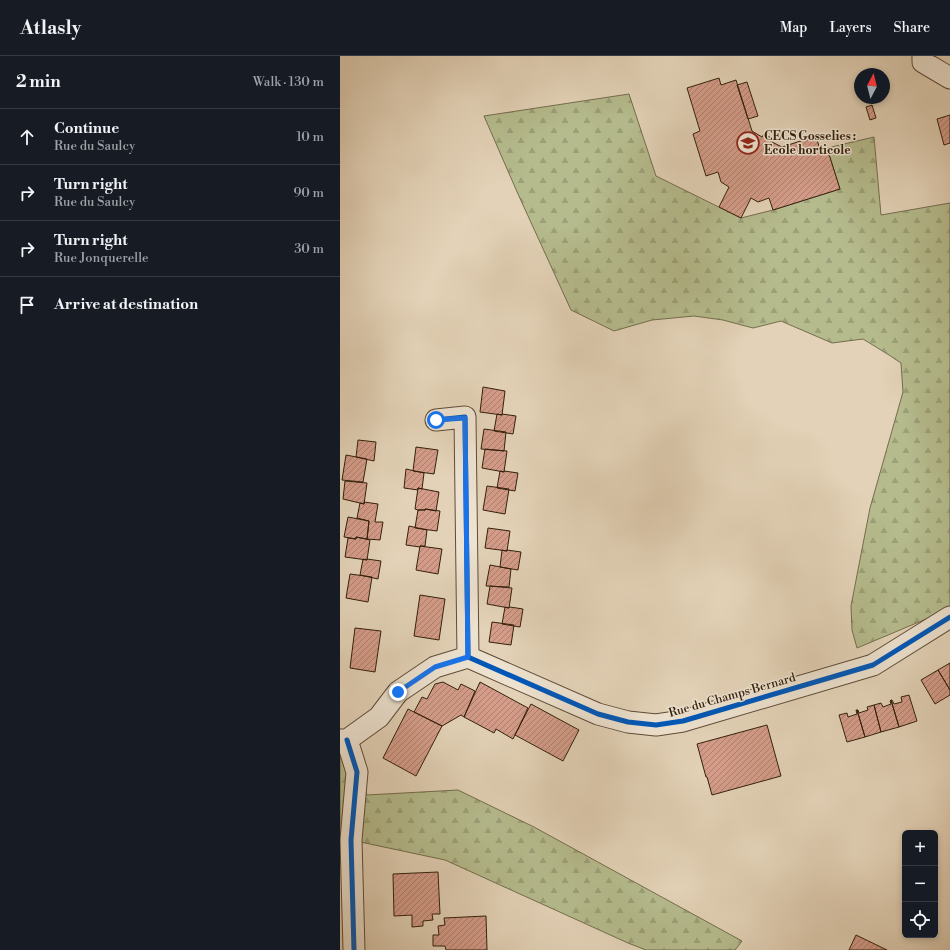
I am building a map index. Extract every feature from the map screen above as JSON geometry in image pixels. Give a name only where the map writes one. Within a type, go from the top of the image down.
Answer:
[{"type":"street","points":[[923,56],[923,62],[950,78]]},
{"type":"street","points":[[354,950],[351,840],[357,772],[344,740],[379,717],[398,692],[435,667],[468,657],[465,418],[436,420]]},
{"type":"street","name":"Rue du Champs Bernard","points":[[468,657],[598,714],[628,722],[656,725],[683,721],[873,665],[950,617]]},
{"type":"green space","points":[[629,94],[656,176],[741,218],[773,210],[840,189],[827,148],[874,137],[881,215],[950,203],[950,609],[857,648],[852,630],[851,606],[870,508],[903,392],[901,363],[863,339],[832,343],[781,321],[753,328],[723,320],[694,316],[652,320],[614,331],[571,310],[484,116]]},
{"type":"green space","points":[[347,740],[367,795],[458,790],[534,827],[742,941],[735,950],[646,950],[445,860],[351,840],[340,841],[340,741]]},
{"type":"building","points":[[719,78],[721,85],[736,80],[752,131],[762,137],[764,134],[773,139],[772,142],[782,147],[816,136],[820,150],[827,148],[840,189],[773,210],[769,198],[758,202],[751,198],[741,218],[719,207],[729,187],[721,182],[718,172],[706,176],[693,134],[700,131],[687,88]]},
{"type":"building","points":[[747,82],[758,116],[748,119],[737,85]]},
{"type":"building","points":[[872,105],[876,118],[870,120],[866,107]]},
{"type":"building","points":[[950,115],[950,143],[944,145],[937,119]]},
{"type":"building","points":[[483,387],[505,391],[502,415],[480,412]]},
{"type":"building","points":[[497,414],[516,416],[513,434],[494,431]]},
{"type":"building","points":[[484,429],[506,432],[504,451],[481,449]]},
{"type":"building","points":[[358,440],[376,442],[374,461],[356,457]]},
{"type":"building","points":[[416,447],[438,450],[434,474],[413,471]]},
{"type":"building","points":[[485,449],[507,451],[504,472],[482,468]]},
{"type":"building","points":[[346,455],[367,459],[363,482],[342,480]]},
{"type":"building","points":[[406,469],[424,473],[422,489],[418,488],[418,490],[404,488]]},
{"type":"building","points":[[500,471],[518,473],[515,491],[497,488]]},
{"type":"building","points":[[345,481],[367,483],[364,504],[343,499]]},
{"type":"building","points":[[487,486],[509,489],[505,514],[483,510]]},
{"type":"building","points":[[418,488],[439,492],[436,511],[415,509]]},
{"type":"building","points":[[364,502],[378,504],[375,522],[383,522],[380,540],[367,539],[369,521],[357,518],[360,503],[364,504]]},
{"type":"building","points":[[425,509],[440,511],[437,531],[415,528],[418,510]]},
{"type":"building","points":[[348,517],[369,521],[367,539],[344,537]]},
{"type":"building","points":[[409,526],[427,530],[425,546],[420,547],[406,545]]},
{"type":"building","points":[[488,528],[510,531],[507,551],[485,548]]},
{"type":"building","points":[[356,537],[370,540],[367,560],[345,557],[348,538],[356,539]]},
{"type":"building","points":[[420,546],[442,549],[438,574],[416,570]]},
{"type":"building","points":[[502,550],[521,552],[518,570],[500,567]]},
{"type":"building","points":[[363,559],[381,561],[378,579],[360,575]]},
{"type":"building","points":[[490,565],[511,569],[509,587],[486,586]]},
{"type":"building","points":[[350,574],[372,577],[368,602],[346,598]]},
{"type":"building","points":[[490,586],[512,588],[509,608],[487,604]]},
{"type":"building","points":[[420,595],[445,599],[439,640],[414,636]]},
{"type":"building","points":[[505,607],[523,609],[520,627],[502,624]]},
{"type":"building","points":[[492,622],[514,625],[511,645],[489,642]]},
{"type":"building","points":[[355,628],[381,631],[375,672],[350,668]]},
{"type":"building","points":[[950,663],[950,690],[938,670]]},
{"type":"building","points":[[938,670],[950,690],[950,695],[935,704],[921,680]]},
{"type":"building","points":[[443,682],[458,690],[461,684],[475,691],[464,717],[461,715],[442,726],[414,712],[422,697],[427,699],[435,684]]},
{"type":"building","points":[[480,682],[528,708],[513,739],[496,729],[494,733],[464,717]]},
{"type":"building","points":[[909,695],[917,721],[899,727],[891,700],[894,704],[902,702],[901,697]]},
{"type":"building","points":[[891,700],[899,727],[881,732],[874,705],[881,703],[883,707],[891,704]]},
{"type":"building","points":[[531,704],[579,730],[563,761],[515,735]]},
{"type":"building","points":[[874,705],[881,732],[865,737],[857,710],[859,713],[868,710],[867,707]]},
{"type":"building","points":[[408,709],[442,726],[416,776],[383,758]]},
{"type":"building","points":[[856,710],[865,737],[847,742],[839,715],[847,713],[848,717],[857,714]]},
{"type":"building","points":[[767,725],[781,776],[712,795],[697,744]]},
{"type":"building","points":[[438,872],[440,914],[432,914],[433,920],[423,921],[423,926],[412,927],[412,915],[394,916],[393,874]]},
{"type":"building","points":[[486,916],[487,950],[446,950],[445,946],[433,946],[433,935],[439,935],[438,926],[445,925],[444,918]]},
{"type":"building","points":[[856,935],[887,950],[849,950]]},
{"type":"cycle path","points":[[436,420],[465,417],[468,657],[598,714],[628,722],[656,725],[683,721],[873,665],[950,617]]},
{"type":"cycle path","points":[[347,740],[357,772],[351,840],[354,950]]},
{"type":"place","name":"CECS Gosselies : Ecole horticole","points":[[748,143]]},
{"type":"route","points":[[398,692],[435,667],[468,657],[465,418],[436,420]]}]
